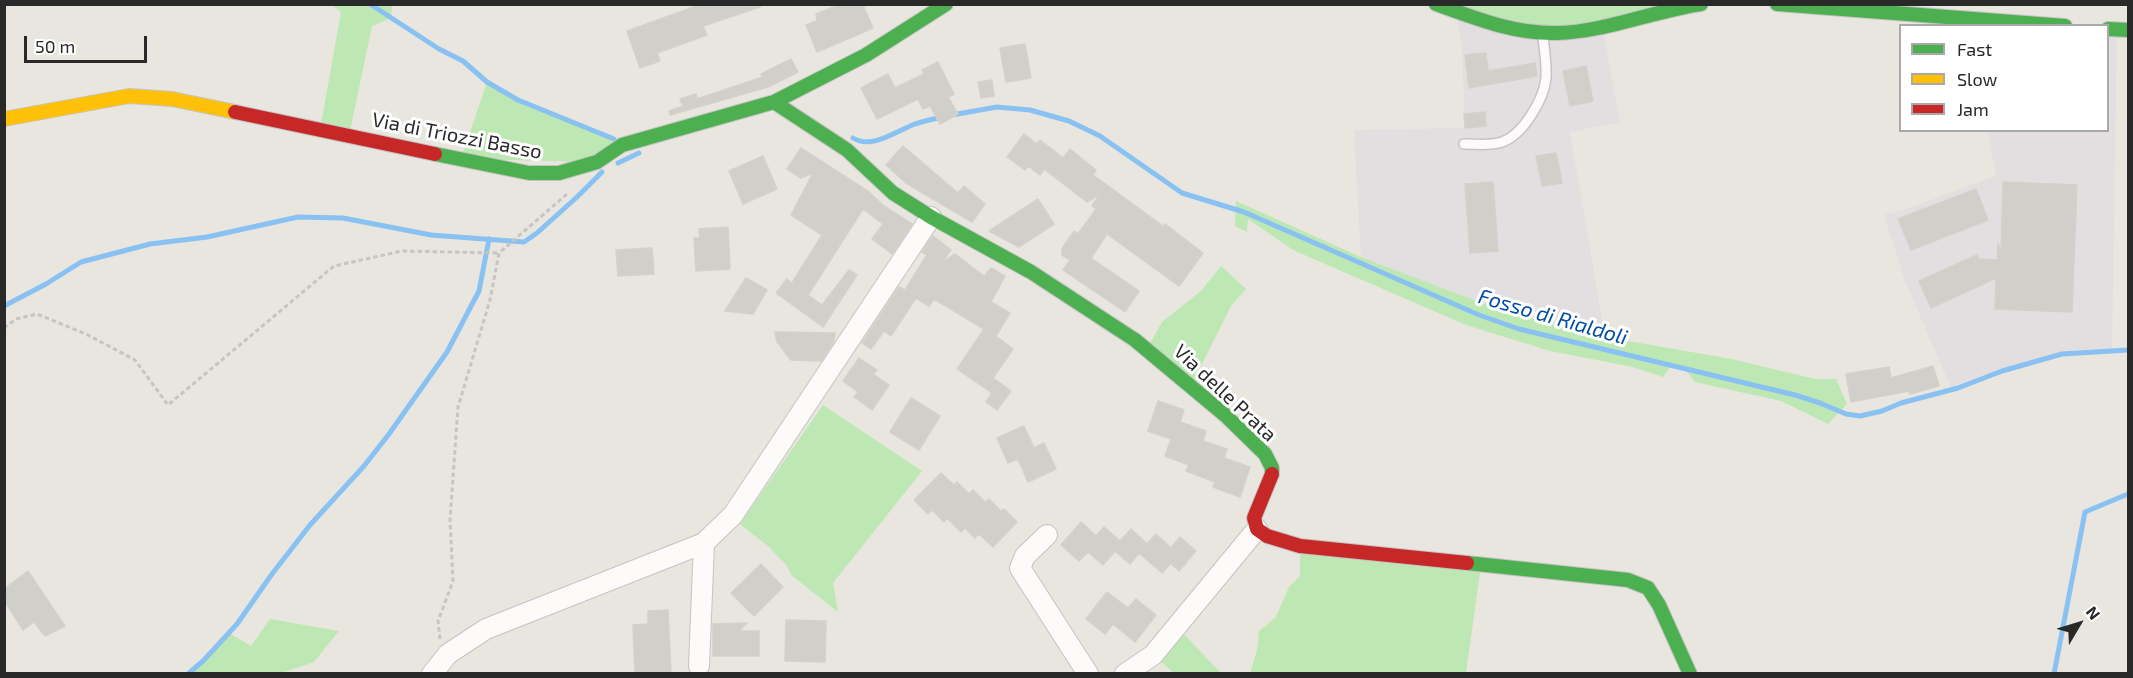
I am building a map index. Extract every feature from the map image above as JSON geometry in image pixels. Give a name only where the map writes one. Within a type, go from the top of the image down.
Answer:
[{"type":"street","points":[[1436,4],[1502,28],[1542,33],[1574,32],[1701,4]]},
{"type":"street","points":[[1777,4],[2039,24]]},
{"type":"street","name":"Via di Triozzi Basso","points":[[4,119],[129,96],[172,99],[529,173],[558,173],[597,162],[622,146],[774,102],[866,55],[926,18],[942,5]]},
{"type":"street","points":[[2109,29],[2128,30]]},
{"type":"street","name":"Via delle Prata","points":[[774,102],[847,150],[893,193],[931,217],[1031,272],[1126,333],[1225,415],[1265,454],[1272,468],[1272,476],[1254,518],[1257,529]]},
{"type":"street","points":[[432,674],[448,654],[486,629],[704,543],[733,514],[931,217]]},
{"type":"street","points":[[1125,674],[1153,655],[1257,529],[1267,536],[1300,546],[1628,580],[1648,588],[1659,605],[1690,674]]},
{"type":"street","points":[[1047,535],[1025,555],[1020,568],[1088,674]]},
{"type":"street","points":[[699,666],[704,543]]},
{"type":"lane","points":[[1464,144],[1492,144],[1504,141],[1529,119],[1546,80],[1542,33]]},
{"type":"path","points":[[448,654],[441,641],[438,621],[453,581],[450,520],[458,406],[490,300],[499,253],[570,192]]},
{"type":"path","points":[[4,328],[16,320],[37,314],[86,334],[135,360],[168,405],[334,266],[402,251],[499,253]]},
{"type":"shaded area","points":[[1457,12],[1602,26],[1620,122],[1570,132],[1605,337],[1506,312],[1361,257],[1354,130],[1465,128],[1462,50]]},
{"type":"shaded area","points":[[2109,29],[2117,29],[2112,350],[2062,354],[1952,390],[1905,281],[1884,215],[1901,211],[1996,176],[1988,132],[2109,132]]},
{"type":"green space","points":[[332,5],[392,5],[391,18],[372,26],[349,136],[320,130],[341,12]]},
{"type":"green space","points":[[1436,5],[1701,5],[1574,32]]},
{"type":"green space","points":[[487,82],[538,109],[614,139],[597,162],[461,159]]},
{"type":"green space","points":[[1236,201],[1361,257],[1506,312],[1605,337],[1732,359],[1815,379],[1836,379],[1847,404],[1828,424],[1781,401],[1695,382],[1683,367],[1672,365],[1663,377],[1633,367],[1550,351],[1466,325],[1293,250],[1248,219],[1247,232],[1235,226]]},
{"type":"green space","points":[[1221,266],[1246,289],[1231,306],[1191,386],[1147,349],[1162,322],[1201,291]]},
{"type":"green space","points":[[823,405],[922,471],[833,583],[838,612],[791,575],[787,566],[769,547],[740,524]]},
{"type":"green space","points":[[1300,546],[1481,565],[1466,673],[1250,674],[1257,650],[1259,631],[1276,617],[1289,587],[1300,576]]},
{"type":"green space","points":[[270,619],[339,631],[314,662],[281,673],[188,673],[204,660],[229,633],[251,646]]},
{"type":"green space","points":[[1177,627],[1221,673],[1174,673],[1153,655]]},
{"type":"building","points":[[702,4],[760,4],[760,7],[703,26],[707,35],[657,53],[660,61],[640,68],[627,31]]},
{"type":"building","points":[[839,5],[863,5],[873,28],[817,52],[806,25],[817,21],[816,14]]},
{"type":"building","points":[[1025,44],[1031,78],[1006,82],[1000,48]]},
{"type":"building","points":[[1486,53],[1488,71],[1535,63],[1537,76],[1469,88],[1465,55]]},
{"type":"building","points":[[791,59],[798,72],[768,87],[670,115],[669,111],[683,106],[680,99],[696,94],[697,99],[763,77],[761,74]]},
{"type":"building","points":[[938,62],[954,94],[948,97],[958,114],[940,124],[930,106],[923,109],[918,99],[877,119],[861,88],[888,74],[895,88],[924,74],[922,70]]},
{"type":"building","points":[[1586,66],[1593,101],[1570,106],[1563,71]]},
{"type":"building","points":[[992,80],[994,96],[981,98],[978,82]]},
{"type":"building","points":[[1485,112],[1486,126],[1465,128],[1464,114]]},
{"type":"building","points":[[1024,134],[1037,144],[1040,140],[1063,158],[1070,149],[1096,170],[1093,175],[1203,253],[1179,286],[1107,234],[1091,258],[1139,291],[1125,312],[1063,270],[1070,260],[1062,255],[1062,249],[1074,231],[1078,234],[1096,209],[1092,206],[1100,194],[1087,202],[1044,169],[1040,175],[1028,166],[1025,170],[1007,157]]},
{"type":"building","points":[[903,146],[958,193],[964,186],[985,204],[972,222],[906,183],[886,165]]},
{"type":"building","points":[[801,148],[869,192],[884,206],[912,224],[892,254],[872,239],[883,224],[863,209],[808,295],[822,305],[849,270],[857,275],[823,327],[776,293],[787,279],[792,283],[822,235],[791,215],[813,173],[801,178],[787,169]]},
{"type":"building","points":[[1556,153],[1562,183],[1542,186],[1536,156]]},
{"type":"building","points":[[763,156],[777,189],[743,204],[729,171]]},
{"type":"building","points":[[1493,182],[1498,251],[1470,253],[1465,184]]},
{"type":"building","points":[[2003,182],[2077,185],[2072,312],[1995,309],[1996,278],[1931,308],[1919,281],[1977,255],[1979,259],[1997,260],[1998,244],[2001,252]]},
{"type":"building","points":[[1976,189],[1988,220],[1911,250],[1898,219]]},
{"type":"building","points":[[1038,199],[1054,224],[1019,247],[989,231]]},
{"type":"building","points":[[728,227],[730,269],[696,271],[694,238],[700,238],[699,229]]},
{"type":"building","points":[[933,236],[951,250],[941,263],[955,254],[984,276],[991,268],[1005,276],[991,302],[1010,313],[996,336],[1013,349],[993,378],[1011,391],[997,410],[986,402],[992,393],[957,369],[984,329],[934,299],[929,306],[916,298],[891,336],[884,331],[871,349],[862,343],[899,287],[905,290],[927,255],[922,252]]},
{"type":"building","points":[[652,248],[654,274],[618,276],[616,250]]},
{"type":"building","points":[[746,278],[767,290],[753,314],[725,311]]},
{"type":"building","points":[[775,332],[835,333],[834,341],[821,361],[791,360],[777,342]]},
{"type":"building","points":[[859,358],[877,370],[873,374],[889,385],[872,410],[854,397],[858,392],[843,381]]},
{"type":"building","points":[[1933,366],[1939,386],[1910,394],[1909,391],[1851,402],[1846,374],[1889,367],[1891,378]]},
{"type":"building","points":[[911,398],[940,416],[919,450],[890,432]]},
{"type":"building","points":[[1158,401],[1184,410],[1180,422],[1206,431],[1203,441],[1227,449],[1224,458],[1250,467],[1240,497],[1213,487],[1215,482],[1186,471],[1189,465],[1165,456],[1171,439],[1148,431]]},
{"type":"building","points":[[1024,426],[1034,448],[1044,443],[1056,469],[1028,482],[1018,459],[1008,463],[997,438]]},
{"type":"building","points":[[941,473],[954,485],[957,482],[969,494],[973,490],[985,502],[989,499],[1017,522],[993,547],[979,534],[975,538],[965,528],[961,532],[947,518],[944,522],[932,510],[928,514],[914,500]]},
{"type":"building","points":[[1081,522],[1096,536],[1104,527],[1120,541],[1131,529],[1147,544],[1156,534],[1171,548],[1180,537],[1196,551],[1179,571],[1165,558],[1170,564],[1162,573],[1139,553],[1130,564],[1115,551],[1103,565],[1088,552],[1079,561],[1061,545]]},
{"type":"building","points":[[761,564],[783,587],[754,616],[731,593]]},
{"type":"building","points":[[28,571],[65,626],[45,636],[34,622],[23,630],[4,600],[4,589]]},
{"type":"building","points":[[1107,592],[1128,608],[1136,599],[1156,615],[1135,642],[1113,624],[1105,634],[1086,619]]},
{"type":"building","points":[[668,610],[671,674],[635,674],[633,625],[648,624],[648,611]]},
{"type":"building","points":[[786,620],[826,621],[825,662],[785,661]]},
{"type":"building","points":[[747,623],[739,631],[759,631],[759,656],[713,656],[713,624]]},
{"type":"waterway","name":"Fosso di Rialdoli","points":[[370,4],[439,49],[463,61],[487,82],[518,100],[614,139]]},
{"type":"waterway","name":"Fosso di Rialdoli","points":[[952,115],[997,107],[1030,110],[1069,121],[1100,136],[1182,193],[1244,212],[1479,315],[1519,329],[1795,395],[1846,414],[1860,416],[1882,411],[1901,403],[1958,388],[2002,371],[2062,354],[2128,350]]},
{"type":"waterway","points":[[853,138],[860,141],[876,141],[915,124],[943,117]]},
{"type":"waterway","points":[[618,163],[639,153]]},
{"type":"waterway","points":[[4,306],[81,262],[150,244],[207,237],[298,217],[343,218],[431,235],[524,242],[537,233],[602,172]]},
{"type":"waterway","points":[[188,674],[237,624],[310,525],[364,466],[389,434],[447,352],[479,291],[489,239]]},
{"type":"waterway","points":[[2054,674],[2085,512],[2128,494]]},
{"type":"traffic: fast","points":[[435,154],[529,173],[559,173],[597,162],[622,145],[774,102],[866,55],[946,4]]},
{"type":"traffic: fast","points":[[1436,4],[1480,20],[1540,33],[1593,29],[1701,4]]},
{"type":"traffic: fast","points":[[1777,4],[2039,24]]},
{"type":"traffic: fast","points":[[2109,29],[2128,30]]},
{"type":"traffic: fast","points":[[774,102],[847,150],[893,193],[931,217],[1031,272],[1135,340],[1225,415],[1265,454],[1272,468],[1272,474]]},
{"type":"traffic: fast","points":[[1467,563],[1628,580],[1648,588],[1659,605],[1690,674]]},
{"type":"traffic: slow","points":[[4,119],[129,96],[172,99],[235,112]]},
{"type":"traffic: jam","points":[[235,112],[435,154]]},
{"type":"traffic: jam","points":[[1272,474],[1254,518],[1257,529],[1267,536],[1300,546],[1467,563]]}]
